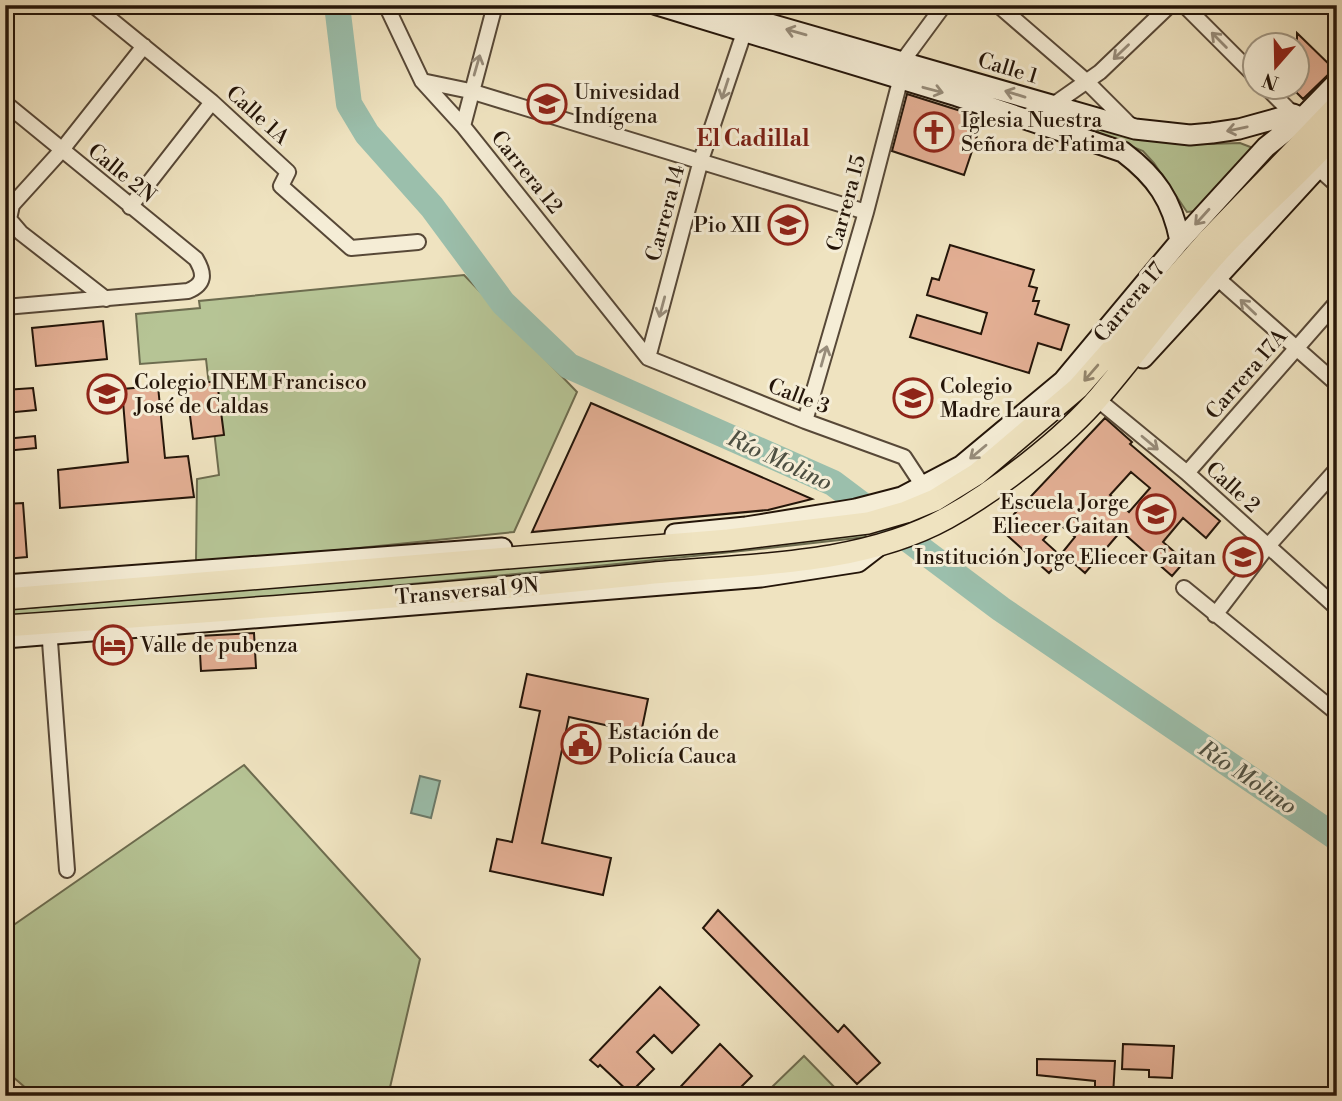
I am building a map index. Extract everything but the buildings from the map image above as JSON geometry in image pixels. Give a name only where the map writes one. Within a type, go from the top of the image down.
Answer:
[{"type":"main road","name":"Calle 1","points":[[657,5],[751,18]]},
{"type":"main road","name":"Calle 1","points":[[704,5],[751,18],[1123,152],[1140,165],[1174,210],[1180,241]]},
{"type":"main road","name":"Calle 1","points":[[901,71],[1053,105],[1135,129],[1190,135],[1239,130],[1297,116]]},
{"type":"main road","name":"Carrera 17","points":[[904,505],[923,486],[961,466],[1063,381],[1180,241],[1266,147],[1337,82]]},
{"type":"main road","name":"Carrera 17","points":[[904,505],[934,500],[977,474],[1062,403],[1209,239],[1337,106]]},
{"type":"main road","name":"Carrera 17","points":[[924,528],[987,493],[1097,399],[1220,250],[1311,162],[1337,132]]},
{"type":"main road","points":[[1097,399],[1108,397],[1337,147]]},
{"type":"main road","name":"Transversal 9N","points":[[5,599],[654,546],[862,516],[904,505]]},
{"type":"main road","name":"Transversal 9N","points":[[5,585],[629,539],[862,516]]},
{"type":"main road","name":"Transversal 9N","points":[[5,626],[49,629],[817,557],[883,543],[924,528]]},
{"type":"main road","points":[[629,539],[654,546]]},
{"type":"main road","points":[[5,638],[49,629]]},
{"type":"street","name":"Calle 1A","points":[[93,5],[212,102],[288,172],[281,186],[351,248],[418,242]]},
{"type":"street","name":"Carrera 12","points":[[386,5],[422,81],[463,126],[648,358]]},
{"type":"street","points":[[463,126],[470,91],[495,5]]},
{"type":"street","name":"Carrera 15","points":[[805,421],[866,212],[901,71],[944,5]]},
{"type":"street","points":[[998,5],[1135,129]]},
{"type":"street","points":[[1046,125],[1053,105],[1100,72],[1170,5]]},
{"type":"street","points":[[1184,5],[1240,60]]},
{"type":"street","name":"Carrera 14","points":[[648,358],[701,160],[751,18]]},
{"type":"street","points":[[106,299],[20,233],[9,219],[12,205],[61,151],[144,46]]},
{"type":"street","points":[[422,81],[470,91],[866,212]]},
{"type":"street","points":[[130,207],[212,102]]},
{"type":"street","points":[[1282,102],[1297,116]]},
{"type":"street","name":"Calle 2N","points":[[5,103],[196,259],[202,270],[203,280],[198,287],[188,291],[106,299]]},
{"type":"street","points":[[1318,169],[1337,185]]},
{"type":"street","points":[[1216,277],[1294,350],[1337,384]]},
{"type":"street","points":[[5,307],[106,299]]},
{"type":"street","name":"Carrera 17A","points":[[1187,473],[1337,302]]},
{"type":"street","name":"Calle 3","points":[[648,358],[805,421],[904,457],[923,486]]},
{"type":"street","name":"Calle 2","points":[[1097,399],[1187,473],[1337,608]]},
{"type":"street","points":[[1215,615],[1267,547],[1337,469]]},
{"type":"street","points":[[1184,588],[1337,713]]},
{"type":"street","points":[[49,629],[68,870]]},
{"type":"shaded area","points":[[1094,127],[1209,144],[1240,143],[1253,148],[1196,211],[1187,212],[1143,151],[1099,133]]},
{"type":"shaded area","points":[[464,275],[577,392],[514,532],[241,560],[196,561],[197,479],[219,475],[206,359],[140,364],[136,314],[200,308],[199,301]]},
{"type":"shaded area","points":[[863,529],[866,537],[651,561],[5,620],[5,610],[441,573]]},
{"type":"shaded area","points":[[244,765],[420,959],[388,1096],[35,1096],[5,1070],[5,931]]},
{"type":"shaded area","points":[[420,776],[440,781],[431,818],[411,813]]},
{"type":"shaded area","points":[[804,1056],[843,1096],[783,1096],[773,1086]]},
{"type":"waterway","name":"Río Molino","points":[[337,5],[349,104],[367,134],[432,207],[503,303],[569,366],[833,483],[1001,609],[1337,838]]},
{"type":"place","name":"Univesidad Indígena","points":[[547,104]]},
{"type":"place","name":"Iglesia Nuestra Señora de Fatima","points":[[934,132]]},
{"type":"place","name":"Pio XII","points":[[788,225]]},
{"type":"place","name":"Colegio INEM Francisco José de Caldas","points":[[107,394]]},
{"type":"place","name":"Colegio Madre Laura","points":[[913,398]]},
{"type":"place","name":"Escuela Jorge Eliecer Gaitan","points":[[1156,514]]},
{"type":"place","name":"Institución Jorge Eliecer Gaitan","points":[[1243,557]]},
{"type":"place","name":"Valle de pubenza","points":[[113,645]]},
{"type":"place","name":"Estación de Policía Cauca","points":[[581,744]]},
{"type":"district","name":"El Cadillal","points":[[753,138]]}]
